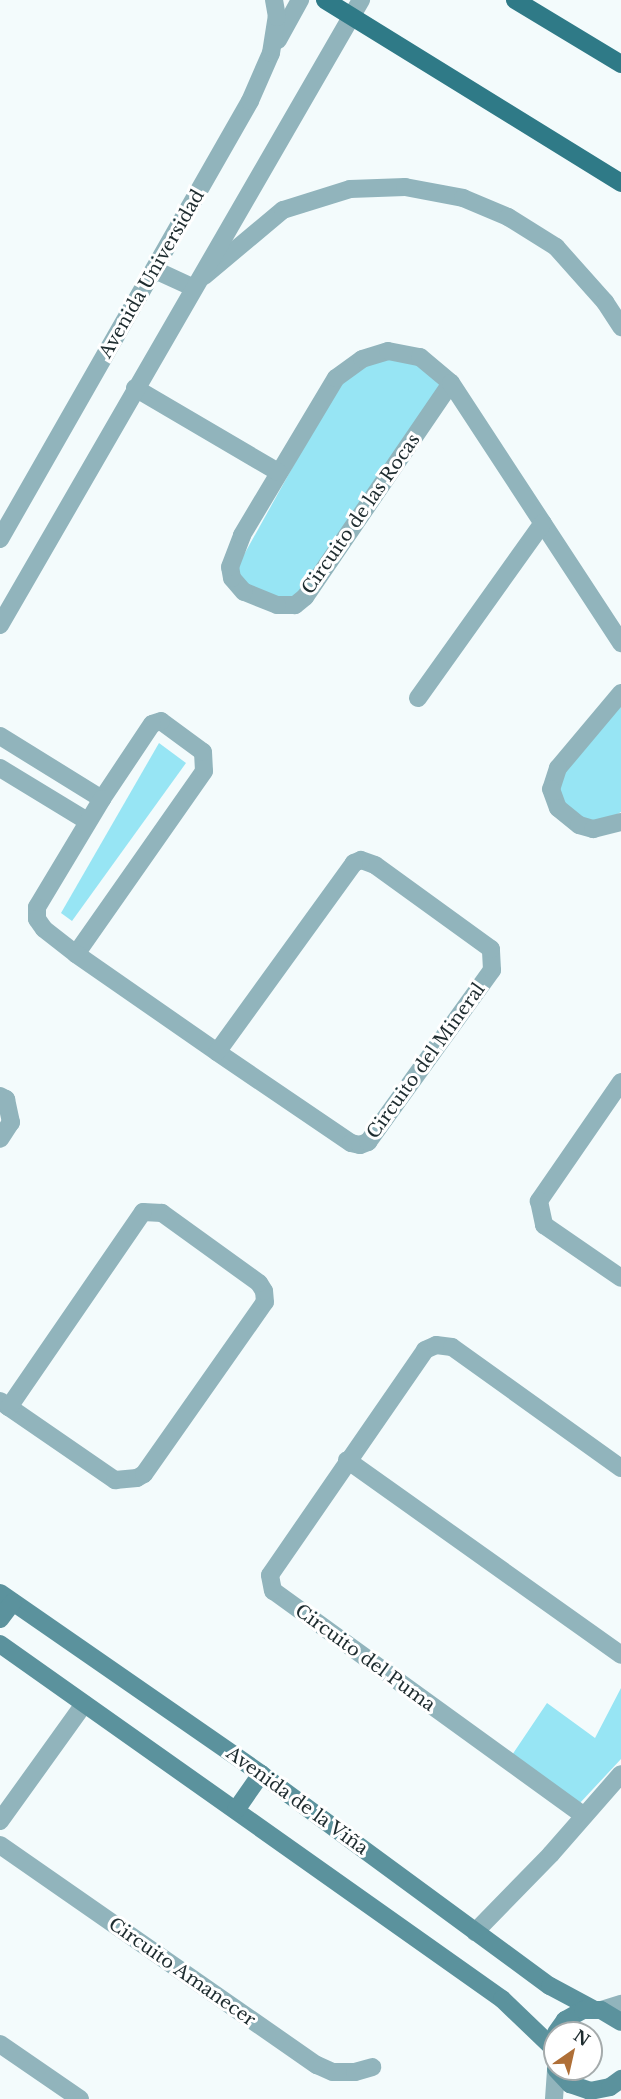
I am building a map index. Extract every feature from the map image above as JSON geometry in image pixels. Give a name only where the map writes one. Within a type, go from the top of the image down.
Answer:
[{"type":"main road","points":[[325,0],[350,18],[416,54],[621,183]]},
{"type":"main road","points":[[515,0],[621,64]]},
{"type":"street","name":"Avenida Universidad","points":[[0,539],[250,101],[271,53],[277,17],[274,0]]},
{"type":"street","points":[[271,53],[300,0]]},
{"type":"street","points":[[0,626],[192,287],[361,0]]},
{"type":"street","points":[[192,287],[283,210],[350,189],[405,187],[463,198],[508,217],[556,247],[605,302],[621,327]]},
{"type":"street","points":[[155,270],[192,287]]},
{"type":"street","name":"Circuito de las Rocas","points":[[451,383],[305,597],[287,607],[260,601],[244,592],[232,578],[230,567],[242,535],[336,378],[362,359],[388,351],[420,357],[451,383],[621,643]]},
{"type":"street","points":[[135,388],[278,472]]},
{"type":"street","points":[[418,698],[543,523]]},
{"type":"street","points":[[621,693],[558,768],[551,789],[558,808],[579,825],[594,829],[621,822]]},
{"type":"street","name":"Circuito del Mineral","points":[[75,954],[204,771],[203,752],[167,724],[152,724],[87,821],[37,907],[37,919],[44,929],[75,954],[217,1052],[360,1145],[368,1143],[492,970],[491,949],[375,865],[361,860],[354,863],[217,1052]]},
{"type":"street","points":[[0,736],[102,798]]},
{"type":"street","points":[[0,768],[87,821]]},
{"type":"street","points":[[620,1084],[539,1201],[544,1224],[621,1278]]},
{"type":"street","points":[[0,1096],[6,1099],[11,1122],[0,1139]]},
{"type":"street","points":[[143,1212],[162,1213],[259,1283],[264,1291],[266,1302],[144,1474],[137,1478],[115,1480],[4,1404],[143,1212]]},
{"type":"street","name":"Circuito del Puma","points":[[583,1815],[273,1592],[270,1575],[347,1460],[425,1350],[436,1345],[452,1347],[621,1468]]},
{"type":"street","points":[[347,1460],[621,1655]]},
{"type":"street","points":[[0,1619],[7,1597]]},
{"type":"street","name":"Avenida de la Viña","points":[[7,1597],[261,1774],[550,1986],[621,2022]]},
{"type":"street","points":[[0,1644],[543,2030]]},
{"type":"street","points":[[0,1821],[84,1704]]},
{"type":"street","points":[[236,1810],[261,1774]]},
{"type":"street","points":[[476,1932],[551,1854],[621,1774]]},
{"type":"street","name":"Circuito Amanecer","points":[[0,1845],[317,2065],[333,2072],[355,2072],[372,2067]]},
{"type":"street","points":[[567,2021],[573,2014],[621,2004]]},
{"type":"street","points":[[0,2044],[81,2099]]},
{"type":"street","points":[[567,2081],[593,2095],[621,2079]]},
{"type":"street","points":[[554,2099],[555,2081]]},
{"type":"shaded area","points":[[385,356],[420,361],[442,385],[302,595],[284,602],[248,590],[236,569],[340,382]]},
{"type":"shaded area","points":[[621,704],[621,812],[603,822],[578,821],[559,799],[558,774]]},
{"type":"shaded area","points":[[159,743],[186,763],[72,921],[61,913]]},
{"type":"shaded area","points":[[621,1688],[621,1759],[579,1804],[508,1761],[547,1703],[595,1738]]}]
